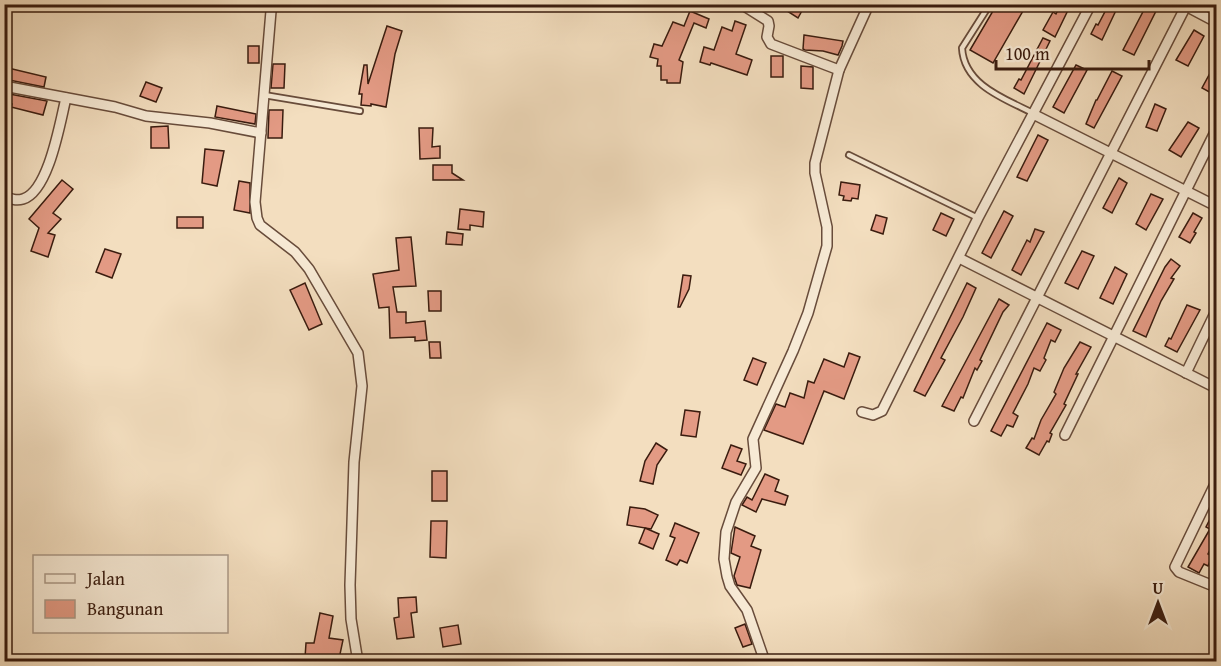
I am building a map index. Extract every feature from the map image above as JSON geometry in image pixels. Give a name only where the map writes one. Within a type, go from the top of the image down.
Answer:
[{"type":"street","points":[[273,4],[255,202],[257,218],[266,230],[281,239],[295,252],[309,269],[358,353],[361,366],[362,386],[354,462],[350,585],[351,619],[358,662]]},
{"type":"street","points":[[741,4],[768,21],[767,37],[771,44],[839,70]]},
{"type":"street","points":[[765,662],[747,610],[730,586],[727,576],[724,559],[726,532],[736,502],[756,468],[753,439],[797,341],[827,246],[827,227],[815,163],[839,70],[869,4]]},
{"type":"street","points":[[862,412],[873,415],[882,411],[978,218],[1091,4]]},
{"type":"street","points":[[974,421],[1038,299],[1185,5],[1216,22]]},
{"type":"street","points":[[4,86],[115,107],[146,116],[210,123],[261,133]]},
{"type":"street","points":[[4,196],[14,200],[26,198],[41,182],[48,165],[66,98]]},
{"type":"street","points":[[1034,114],[1216,206]]},
{"type":"street","points":[[1065,435],[1216,130]]},
{"type":"street","points":[[959,258],[1216,388]]},
{"type":"street","points":[[1185,373],[1216,311]]},
{"type":"street","points":[[1216,482],[1175,567],[1177,571],[1216,587]]},
{"type":"lane","points":[[990,4],[962,48],[965,64],[979,82],[993,93],[1034,114]]},
{"type":"lane","points":[[264,95],[360,111]]},
{"type":"lane","points":[[849,155],[978,218]]},
{"type":"building","points":[[776,4],[800,4],[804,7],[798,18]]},
{"type":"building","points":[[997,4],[1027,4],[993,63],[970,50]]},
{"type":"building","points":[[1061,4],[1071,4],[1055,37],[1043,30],[1053,12],[1056,14]]},
{"type":"building","points":[[1109,4],[1119,4],[1102,40],[1091,34]]},
{"type":"building","points":[[1146,6],[1156,11],[1134,55],[1123,50]]},
{"type":"building","points":[[690,11],[709,19],[706,28],[694,23],[679,60],[683,62],[680,83],[667,83],[667,80],[661,80],[661,66],[657,66],[658,59],[650,57],[654,44],[662,46],[673,22],[684,26]]},
{"type":"building","points":[[735,21],[746,25],[736,54],[752,60],[747,75],[711,63],[710,65],[700,62],[704,47],[714,50],[722,27],[732,31]]},
{"type":"building","points":[[387,26],[402,31],[395,54],[386,107],[361,105],[362,94],[359,94],[364,65],[367,65],[368,84]]},
{"type":"building","points":[[1194,30],[1204,36],[1188,66],[1176,60]]},
{"type":"building","points":[[804,35],[843,41],[842,46],[838,55],[805,50],[803,49]]},
{"type":"building","points":[[1043,38],[1050,41],[1024,94],[1014,88],[1019,79],[1021,80]]},
{"type":"building","points":[[248,46],[259,46],[259,63],[248,63]]},
{"type":"building","points":[[771,56],[783,56],[783,77],[771,77]]},
{"type":"building","points":[[1216,62],[1216,87],[1213,94],[1202,88]]},
{"type":"building","points":[[273,64],[285,64],[284,88],[271,88]]},
{"type":"building","points":[[1076,65],[1087,70],[1064,113],[1053,107]]},
{"type":"building","points":[[801,66],[813,67],[813,89],[801,88]]},
{"type":"building","points":[[4,67],[46,77],[44,87],[4,79]]},
{"type":"building","points":[[1112,71],[1122,76],[1094,128],[1086,124]]},
{"type":"building","points":[[146,82],[162,88],[156,102],[140,96]]},
{"type":"building","points":[[4,93],[47,101],[43,115],[11,107],[12,104],[4,102]]},
{"type":"building","points":[[1155,104],[1166,109],[1157,131],[1146,127]]},
{"type":"building","points":[[217,106],[256,114],[255,124],[215,117]]},
{"type":"building","points":[[269,110],[283,110],[282,138],[268,138]]},
{"type":"building","points":[[1188,122],[1199,128],[1181,157],[1169,150]]},
{"type":"building","points":[[168,126],[169,148],[151,148],[151,127]]},
{"type":"building","points":[[419,128],[433,128],[432,147],[440,146],[440,158],[420,159]]},
{"type":"building","points":[[1038,135],[1048,140],[1027,181],[1017,177]]},
{"type":"building","points":[[205,149],[224,151],[217,186],[202,183]]},
{"type":"building","points":[[433,165],[452,165],[452,173],[463,180],[433,180]]},
{"type":"building","points":[[1119,178],[1127,183],[1112,213],[1103,208]]},
{"type":"building","points":[[62,180],[73,189],[53,213],[61,219],[48,233],[55,235],[48,257],[31,251],[39,228],[29,219]]},
{"type":"building","points":[[239,181],[250,183],[250,213],[234,210]]},
{"type":"building","points":[[841,182],[860,185],[858,199],[843,200],[844,196],[839,195]]},
{"type":"building","points":[[1151,194],[1163,199],[1146,230],[1136,224]]},
{"type":"building","points":[[460,209],[484,212],[483,227],[470,225],[470,230],[458,229]]},
{"type":"building","points":[[1004,211],[1013,216],[991,258],[982,253]]},
{"type":"building","points":[[941,213],[954,219],[946,236],[933,230]]},
{"type":"building","points":[[1193,213],[1202,218],[1190,243],[1179,237]]},
{"type":"building","points":[[876,215],[887,218],[883,234],[871,230]]},
{"type":"building","points":[[177,217],[203,217],[203,228],[177,228]]},
{"type":"building","points":[[1035,229],[1044,232],[1021,275],[1012,270],[1027,240],[1030,242]]},
{"type":"building","points":[[447,232],[463,234],[462,245],[446,244]]},
{"type":"building","points":[[411,237],[416,286],[393,287],[397,312],[406,312],[406,323],[425,321],[427,340],[415,341],[415,337],[390,338],[389,307],[379,308],[373,274],[399,270],[396,238]]},
{"type":"building","points":[[105,249],[121,254],[112,278],[96,272]]},
{"type":"building","points":[[1082,251],[1094,256],[1078,289],[1065,283]]},
{"type":"building","points":[[1171,259],[1180,266],[1171,278],[1174,279],[1161,301],[1146,337],[1133,331]]},
{"type":"building","points":[[1115,267],[1127,274],[1113,304],[1100,298]]},
{"type":"building","points":[[683,275],[691,276],[689,289],[678,307]]},
{"type":"building","points":[[305,283],[322,324],[309,330],[290,290]]},
{"type":"building","points":[[967,283],[976,288],[941,358],[945,360],[925,396],[914,391]]},
{"type":"building","points":[[428,291],[441,291],[441,311],[429,311]]},
{"type":"building","points":[[999,299],[1009,305],[1003,312],[980,360],[982,361],[977,370],[975,368],[963,398],[961,397],[954,411],[942,406]]},
{"type":"building","points":[[1187,305],[1200,310],[1177,352],[1165,346],[1169,338],[1171,339]]},
{"type":"building","points":[[1047,323],[1061,330],[1055,342],[1051,340],[1044,358],[1046,360],[1040,371],[1034,368],[1013,413],[1018,416],[1013,427],[1007,425],[1001,436],[991,431]]},
{"type":"building","points":[[429,342],[440,342],[441,358],[430,358]]},
{"type":"building","points":[[1080,342],[1091,347],[1076,374],[1078,374],[1064,404],[1066,405],[1050,433],[1052,434],[1049,442],[1047,441],[1039,455],[1026,448],[1032,438],[1034,439],[1041,420],[1056,394],[1054,392],[1064,368]]},
{"type":"building","points":[[849,353],[860,357],[844,399],[824,391],[803,444],[764,430],[776,404],[785,407],[790,393],[804,398],[808,381],[814,383],[824,359],[844,367]]},
{"type":"building","points":[[753,358],[766,363],[757,385],[744,380]]},
{"type":"building","points":[[685,410],[700,412],[696,437],[681,435]]},
{"type":"building","points":[[656,443],[667,450],[657,465],[653,484],[640,481],[645,461]]},
{"type":"building","points":[[731,445],[742,449],[737,461],[746,464],[741,475],[722,468]]},
{"type":"building","points":[[432,471],[447,471],[447,501],[432,501]]},
{"type":"building","points":[[765,474],[779,480],[775,491],[788,496],[785,505],[762,499],[756,512],[742,505],[747,497],[752,500]]},
{"type":"building","points":[[630,507],[645,509],[658,515],[651,529],[627,525]]},
{"type":"building","points":[[1216,515],[1216,538],[1208,554],[1212,556],[1208,566],[1204,564],[1199,573],[1188,567],[1210,529],[1206,527],[1210,519],[1214,521]]},
{"type":"building","points":[[431,521],[447,521],[446,558],[430,557]]},
{"type":"building","points":[[675,523],[699,533],[687,563],[680,560],[677,565],[666,560],[675,538],[670,536]]},
{"type":"building","points":[[735,527],[755,536],[751,546],[761,550],[750,588],[737,585],[734,576],[740,557],[731,553]]},
{"type":"building","points":[[645,528],[659,534],[653,549],[639,543]]},
{"type":"building","points":[[416,597],[417,612],[411,613],[414,637],[397,639],[394,618],[399,617],[398,598]]},
{"type":"building","points":[[320,613],[333,616],[329,638],[343,640],[339,659],[321,658],[321,662],[310,662],[310,659],[305,658],[306,643],[314,643]]},
{"type":"building","points":[[745,624],[752,644],[743,647],[735,628]]},
{"type":"building","points":[[458,625],[461,644],[443,647],[440,628]]}]
